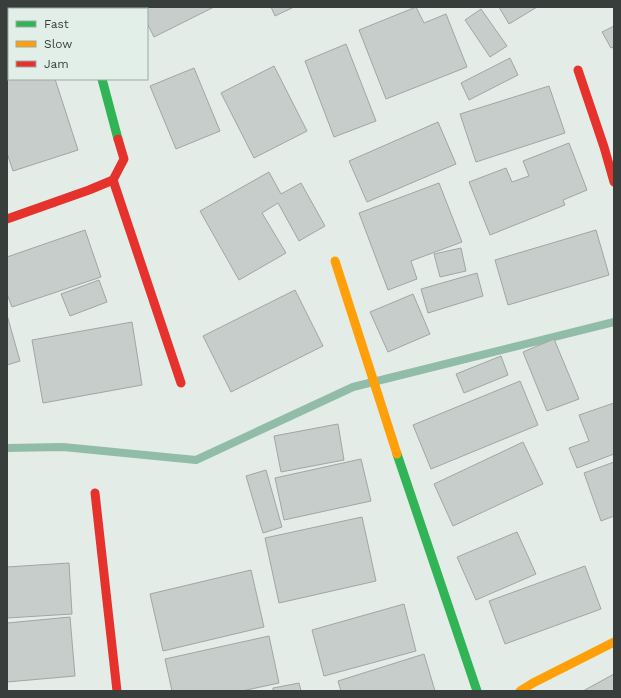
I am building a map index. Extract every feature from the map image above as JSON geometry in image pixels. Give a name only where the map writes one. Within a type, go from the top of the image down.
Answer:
[{"type":"street","points":[[578,70],[614,182]]},
{"type":"street","points":[[7,219],[113,180],[124,159],[102,80]]},
{"type":"street","points":[[113,180],[181,383]]},
{"type":"street","points":[[335,261],[381,405],[477,691]]},
{"type":"street","points":[[96,493],[116,691]]},
{"type":"street","points":[[531,688],[614,642]]},
{"type":"building","points":[[7,7],[26,7],[8,8],[7,45]]},
{"type":"building","points":[[214,7],[154,37],[148,25],[148,8],[140,8]]},
{"type":"building","points":[[271,7],[294,7],[275,16]]},
{"type":"building","points":[[416,7],[424,23],[446,14],[467,67],[386,99],[359,30]]},
{"type":"building","points":[[499,7],[537,7],[509,24]]},
{"type":"building","points":[[481,9],[507,46],[490,57],[465,20]]},
{"type":"building","points":[[614,26],[614,47],[611,48],[602,32]]},
{"type":"building","points":[[346,44],[376,121],[334,137],[305,61]]},
{"type":"building","points":[[510,58],[518,75],[469,100],[461,83]]},
{"type":"building","points":[[274,66],[307,131],[254,158],[221,93]]},
{"type":"building","points":[[194,68],[220,131],[176,149],[150,86]]},
{"type":"building","points":[[7,69],[8,80],[55,80],[78,150],[13,171],[7,153]]},
{"type":"building","points":[[549,86],[565,133],[476,162],[460,114]]},
{"type":"building","points":[[438,122],[456,164],[367,202],[349,161]]},
{"type":"building","points":[[569,143],[587,190],[563,200],[565,205],[490,235],[469,182],[506,168],[512,182],[529,176],[523,161]]},
{"type":"building","points":[[269,172],[281,194],[301,183],[325,226],[299,241],[278,203],[262,213],[286,253],[239,280],[200,211]]},
{"type":"building","points":[[439,183],[462,242],[411,261],[417,279],[388,290],[359,213]]},
{"type":"building","points":[[85,230],[101,277],[12,307],[7,294],[7,257]]},
{"type":"building","points":[[596,230],[609,275],[508,305],[495,260]]},
{"type":"building","points":[[461,248],[466,271],[440,277],[434,254]]},
{"type":"building","points":[[477,273],[483,296],[428,313],[421,289]]},
{"type":"building","points":[[99,280],[107,302],[70,316],[61,294]]},
{"type":"building","points":[[295,290],[323,346],[231,392],[203,336]]},
{"type":"building","points":[[413,294],[430,334],[388,352],[370,312]]},
{"type":"building","points":[[7,315],[20,361],[7,365]]},
{"type":"building","points":[[132,322],[142,385],[43,403],[32,340]]},
{"type":"building","points":[[554,339],[579,399],[547,411],[523,352]]},
{"type":"building","points":[[501,356],[508,375],[464,393],[456,374]]},
{"type":"building","points":[[520,381],[538,425],[431,469],[413,425]]},
{"type":"building","points":[[614,403],[614,454],[577,468],[569,448],[589,441],[579,415]]},
{"type":"building","points":[[338,424],[344,460],[281,472],[274,436]]},
{"type":"building","points":[[523,442],[543,484],[453,526],[434,484]]},
{"type":"building","points":[[361,459],[371,501],[284,520],[275,478]]},
{"type":"building","points":[[614,462],[614,516],[601,521],[584,473]]},
{"type":"building","points":[[266,470],[282,527],[263,533],[246,476]]},
{"type":"building","points":[[362,517],[376,581],[279,603],[265,538]]},
{"type":"building","points":[[517,532],[536,574],[476,600],[457,557]]},
{"type":"building","points":[[69,563],[72,614],[7,618],[7,567]]},
{"type":"building","points":[[585,566],[601,609],[505,644],[489,601]]},
{"type":"building","points":[[251,570],[264,627],[163,651],[150,594]]},
{"type":"building","points":[[404,604],[416,651],[324,676],[312,630]]},
{"type":"building","points":[[70,617],[75,676],[7,682],[7,623]]},
{"type":"building","points":[[269,636],[279,683],[242,691],[172,691],[165,659]]},
{"type":"building","points":[[424,654],[435,691],[341,691],[338,681]]},
{"type":"building","points":[[614,674],[614,691],[583,691]]},
{"type":"building","points":[[299,683],[301,691],[273,691],[273,688]]},
{"type":"waterway","points":[[7,448],[63,447],[196,460],[353,387],[614,322]]},
{"type":"traffic: fast","points":[[102,80],[118,139]]},
{"type":"traffic: fast","points":[[397,454],[477,691]]},
{"type":"traffic: slow","points":[[335,261],[397,454]]},
{"type":"traffic: slow","points":[[520,691],[614,642]]},
{"type":"traffic: jam","points":[[578,70],[614,182]]},
{"type":"traffic: jam","points":[[7,219],[113,180],[124,159],[118,139]]},
{"type":"traffic: jam","points":[[113,180],[181,383]]},
{"type":"traffic: jam","points":[[95,493],[117,691]]}]
